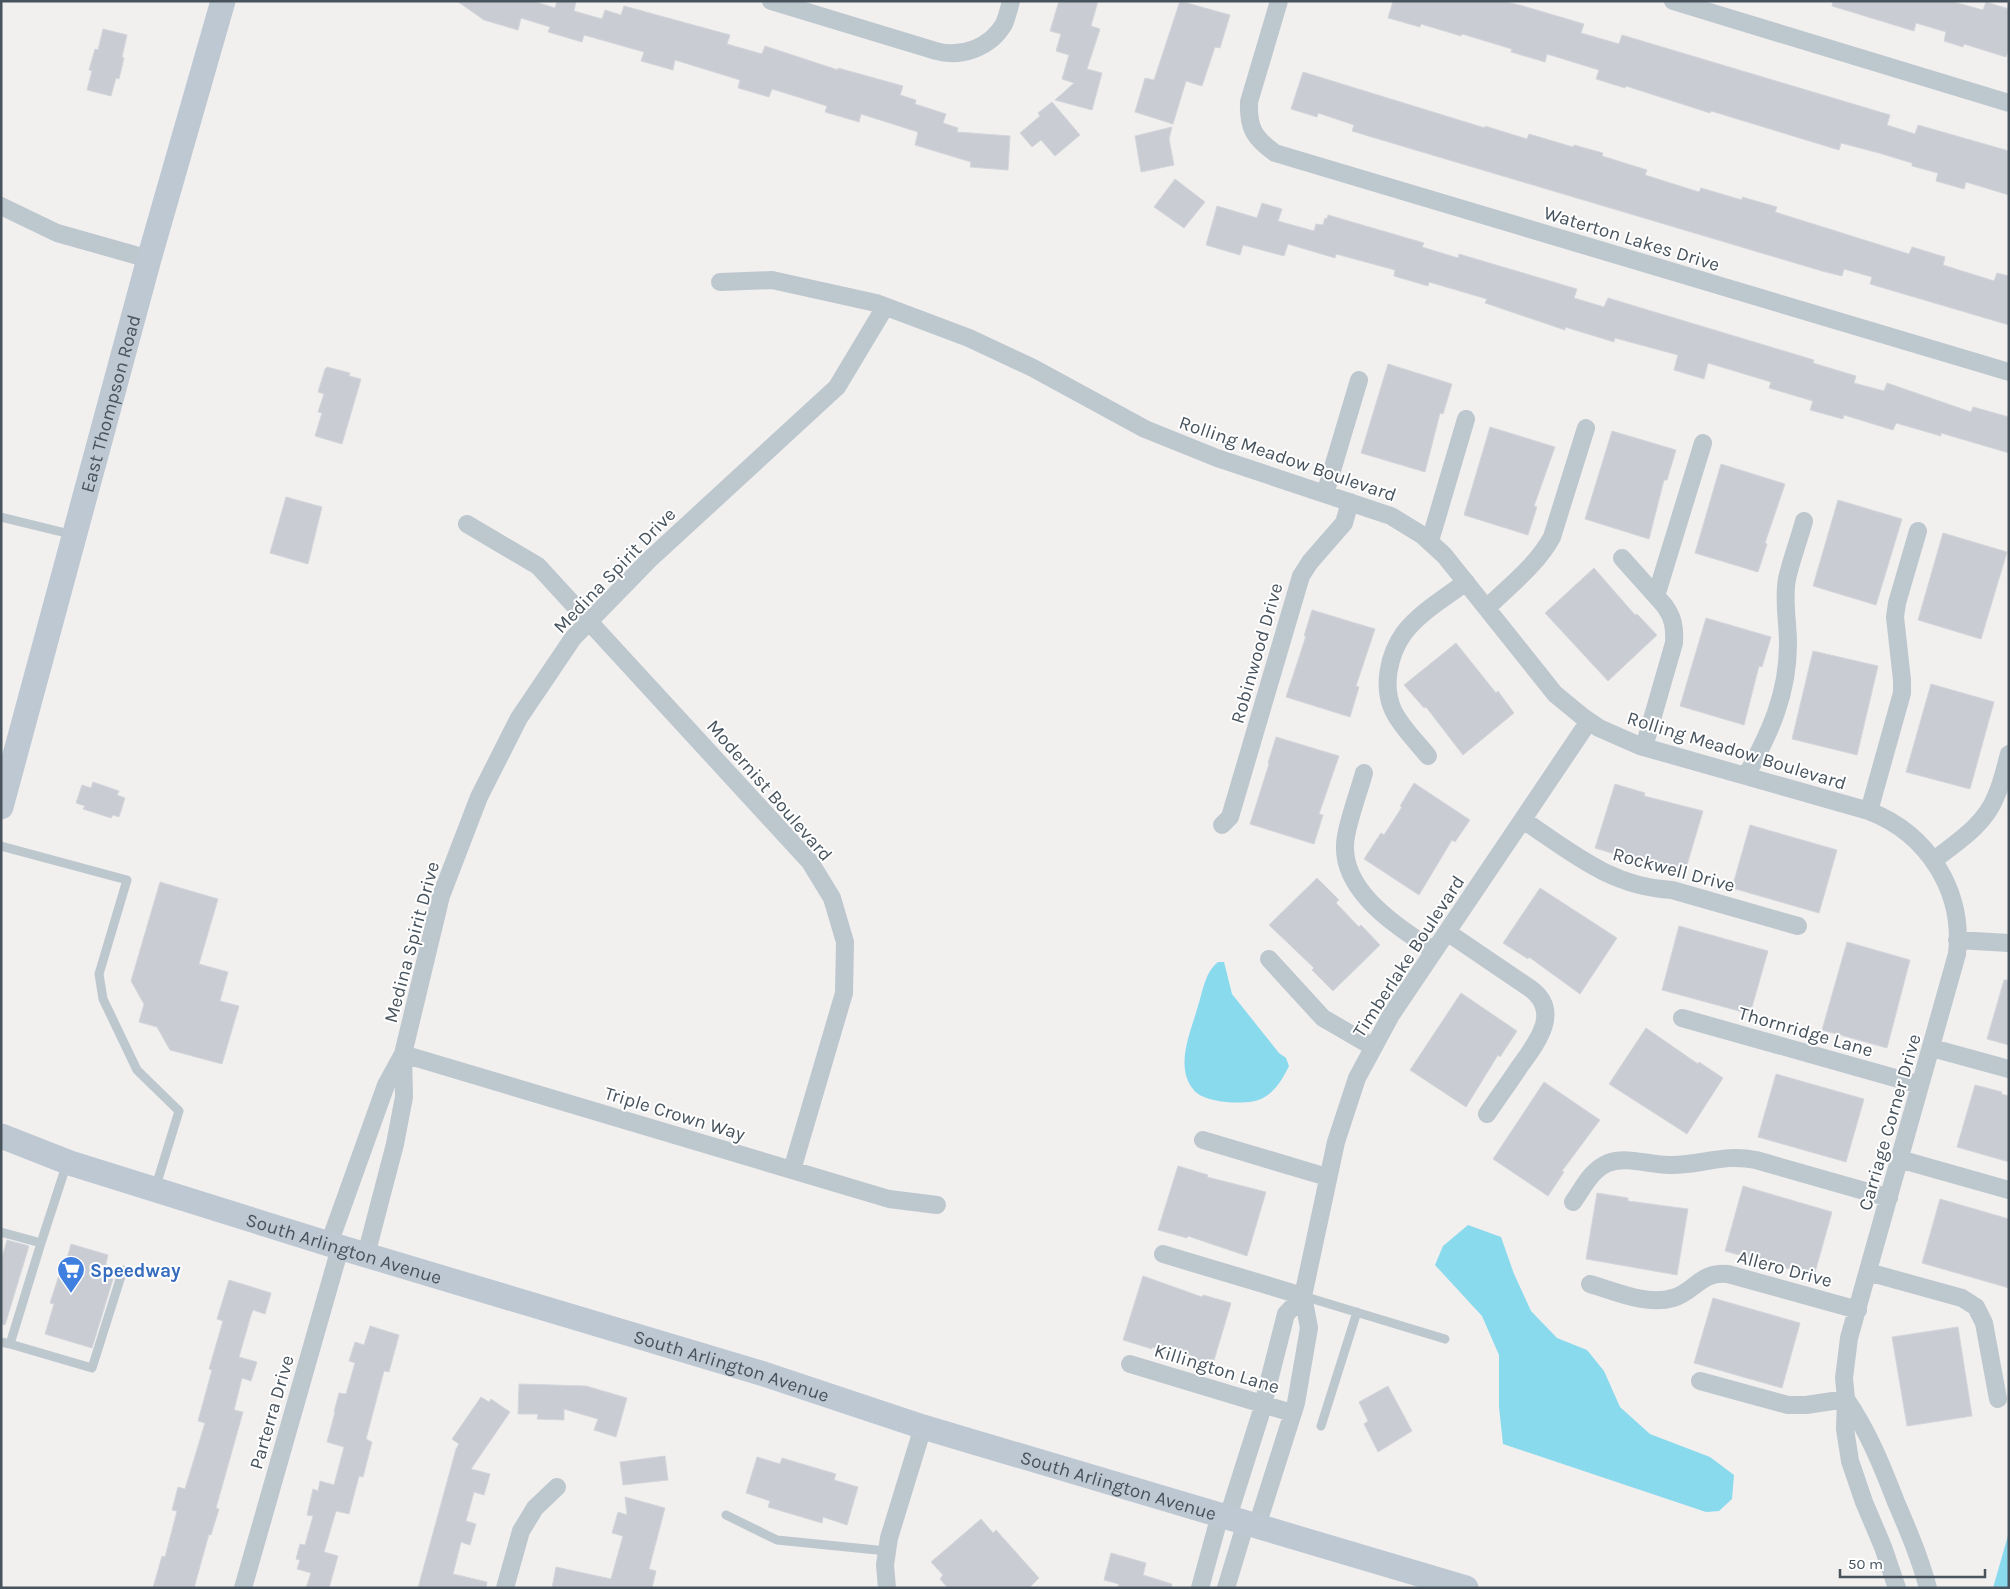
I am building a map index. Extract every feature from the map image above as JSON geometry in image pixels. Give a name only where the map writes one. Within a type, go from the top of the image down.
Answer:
[{"type":"main road","name":"East Thompson Road","points":[[1,807],[149,259],[223,1]]},
{"type":"main road","name":"South Arlington Avenue","points":[[1,1136],[67,1162],[334,1246],[764,1374],[924,1427],[1466,1588]]},
{"type":"street","points":[[771,1],[944,53],[977,49],[992,38],[1003,26],[1011,1]]},
{"type":"street","name":"Waterton Lakes Drive","points":[[1279,1],[1249,102],[1248,117],[1252,131],[1262,144],[1275,153],[2009,372]]},
{"type":"street","points":[[1673,1],[2009,103]]},
{"type":"street","points":[[1,206],[57,233],[149,259]]},
{"type":"street","name":"Rolling Meadow Boulevard","points":[[720,282],[772,280],[885,307],[969,338],[1033,368],[1145,429],[1217,458],[1391,516],[1430,541],[1466,582],[1555,694],[1589,721],[1620,738],[1644,747],[1869,811],[1905,830],[1917,840],[1934,860]]},
{"type":"street","name":"Medina Spirit Drive","points":[[366,1255],[395,1144],[404,1097],[403,1054],[441,896],[479,797],[519,718],[574,638],[649,560],[837,387],[885,307]]},
{"type":"street","points":[[1325,494],[1359,380]]},
{"type":"street","points":[[1430,541],[1466,419]]},
{"type":"street","points":[[1487,608],[1535,561],[1552,537],[1586,428]]},
{"type":"street","points":[[1656,596],[1703,443]]},
{"type":"street","name":"Robinwood Drive","points":[[1222,825],[1230,817],[1301,576],[1344,522],[1350,502]]},
{"type":"street","points":[[1746,776],[1773,726],[1782,696],[1788,664],[1788,624],[1785,601],[1787,580],[1804,521]]},
{"type":"street","name":"Modernist Boulevard","points":[[467,524],[538,566],[810,862],[832,898],[845,942],[844,992],[792,1170]]},
{"type":"street","points":[[1869,811],[1902,693],[1895,617],[1897,603],[1918,531]]},
{"type":"street","points":[[1622,558],[1656,596],[1671,616],[1675,627],[1674,643],[1644,747]]},
{"type":"street","points":[[1428,756],[1392,709],[1388,691],[1390,665],[1404,633],[1424,614],[1466,582]]},
{"type":"street","name":"Timberlake Boulevard","points":[[1303,1296],[1336,1142],[1351,1094],[1373,1048],[1391,1015],[1589,721]]},
{"type":"street","points":[[1934,860],[1978,824],[2002,800],[2009,754]]},
{"type":"street","points":[[1364,773],[1346,837],[1345,858],[1348,869],[1359,888],[1385,915],[1400,928],[1434,951]]},
{"type":"street","name":"Rockwell Drive","points":[[1523,820],[1606,874],[1652,889],[1672,890],[1798,926]]},
{"type":"street","name":"Carriage Corner Drive","points":[[1897,1588],[1850,1461],[1845,1429],[1846,1402],[1844,1378],[1849,1338],[1932,1048],[1958,948],[1957,924],[1951,892],[1934,860]]},
{"type":"street","points":[[1447,932],[1540,996],[1544,1009],[1545,1023],[1540,1038],[1487,1114]]},
{"type":"street","points":[[1957,940],[2009,943]]},
{"type":"street","points":[[1269,959],[1323,1018],[1373,1048]]},
{"type":"street","name":"Thornridge Lane","points":[[1682,1018],[1920,1085]]},
{"type":"street","points":[[1932,1048],[2009,1069]]},
{"type":"street","name":"Medina Spirit Drive","points":[[334,1246],[386,1085],[403,1054]]},
{"type":"street","name":"Triple Crown Way","points":[[403,1054],[889,1199],[937,1205]]},
{"type":"street","points":[[1203,1140],[1327,1177]]},
{"type":"street","points":[[1573,1202],[1593,1173],[1603,1166],[1616,1161],[1683,1165],[1725,1158],[1756,1160],[1889,1198]]},
{"type":"street","points":[[1900,1159],[2009,1190]]},
{"type":"street","name":"Parterra Drive","points":[[243,1588],[334,1246]]},
{"type":"street","points":[[1164,1254],[1303,1296]]},
{"type":"street","points":[[1868,1272],[1962,1298],[1976,1306],[1984,1323],[1998,1399]]},
{"type":"street","name":"Allero Drive","points":[[1590,1284],[1648,1300],[1660,1300],[1677,1297],[1708,1276],[1720,1273],[1858,1310]]},
{"type":"street","points":[[1226,1588],[1238,1520],[1263,1404],[1286,1314],[1303,1296]]},
{"type":"street","points":[[1200,1588],[1238,1520],[1292,1414],[1309,1328],[1303,1296]]},
{"type":"street","name":"Killington Lane","points":[[1130,1364],[1292,1414]]},
{"type":"street","points":[[1700,1381],[1788,1405],[1846,1402],[1860,1419],[1878,1456],[1920,1558],[1928,1588]]},
{"type":"street","points":[[887,1588],[886,1565],[889,1538],[924,1427]]},
{"type":"street","points":[[505,1588],[521,1531],[535,1508],[557,1486]]},
{"type":"lane","points":[[1,517],[74,535]]},
{"type":"lane","points":[[1,846],[127,880],[99,974],[103,998],[137,1070],[179,1112],[155,1190]]},
{"type":"lane","points":[[67,1162],[6,1343],[92,1368],[123,1270]]},
{"type":"lane","points":[[1,1232],[41,1243]]},
{"type":"lane","points":[[1303,1296],[1445,1339]]},
{"type":"lane","points":[[1321,1426],[1357,1312]]},
{"type":"lane","points":[[726,1515],[777,1540],[887,1551]]},
{"type":"water","points":[[1218,962],[1224,962],[1232,994],[1279,1053],[1286,1058],[1289,1066],[1282,1080],[1275,1088],[1268,1095],[1257,1100],[1239,1103],[1219,1101],[1202,1096],[1192,1087],[1185,1072],[1185,1053],[1203,988],[1207,976]]},
{"type":"water","points":[[1468,1225],[1501,1237],[1514,1274],[1531,1311],[1557,1338],[1587,1350],[1604,1371],[1620,1407],[1650,1434],[1710,1457],[1734,1475],[1732,1499],[1719,1511],[1706,1512],[1503,1444],[1499,1407],[1499,1355],[1482,1316],[1435,1265],[1443,1246]]},
{"type":"water","points":[[2009,1532],[2009,1588],[1993,1588]]},
{"type":"building","points":[[457,1],[533,1],[555,8],[557,1],[576,1],[574,11],[602,19],[605,10],[621,15],[624,6],[730,35],[727,44],[762,54],[765,46],[838,70],[838,68],[903,86],[900,95],[916,100],[915,104],[946,114],[943,123],[958,128],[957,132],[1010,136],[1008,170],[970,167],[971,162],[915,145],[918,132],[861,114],[859,122],[825,112],[827,106],[772,89],[769,97],[738,88],[740,80],[675,60],[673,70],[641,61],[644,52],[584,35],[582,42],[548,32],[550,27],[521,18],[518,30],[484,20]]},
{"type":"building","points":[[1059,1],[1098,1],[1091,26],[1100,29],[1087,69],[1102,73],[1092,110],[1055,100],[1074,83],[1062,79],[1069,55],[1056,51],[1061,34],[1050,31]]},
{"type":"building","points":[[1180,1],[1230,15],[1220,48],[1215,47],[1202,86],[1186,81],[1173,124],[1135,112],[1145,78],[1154,80]]},
{"type":"building","points":[[1393,1],[1503,1],[1584,24],[1581,33],[1619,44],[1622,35],[1890,115],[1887,125],[1915,134],[1918,125],[2009,151],[2009,195],[1966,182],[1964,189],[1936,181],[1938,173],[1912,166],[1912,163],[1879,153],[1841,143],[1839,150],[1711,111],[1710,113],[1626,86],[1625,88],[1596,79],[1599,70],[1547,54],[1545,62],[1511,52],[1512,49],[1462,34],[1461,36],[1421,24],[1420,27],[1388,18]]},
{"type":"building","points":[[1833,1],[1950,1],[1983,10],[1986,2],[2009,9],[2009,48],[2006,57],[1964,44],[1963,47],[1944,41],[1946,32],[1916,23],[1914,31],[1832,6]]},
{"type":"building","points":[[103,29],[127,35],[119,79],[116,78],[111,96],[87,90],[92,71],[89,70],[95,49],[98,50]]},
{"type":"building","points":[[1303,72],[1485,128],[1485,126],[1527,139],[1529,134],[1573,147],[1574,145],[1603,153],[1602,156],[1647,170],[1645,175],[1699,192],[1701,188],[1742,200],[1742,197],[1777,207],[1775,212],[1909,254],[1912,247],[1945,257],[1943,265],[1994,281],[1997,273],[2009,276],[2009,325],[1870,284],[1872,277],[1844,269],[1842,276],[1822,271],[1352,131],[1354,125],[1318,113],[1317,117],[1291,109]]},
{"type":"building","points":[[1052,102],[1080,135],[1055,156],[1041,140],[1032,147],[1020,133],[1040,116],[1038,113]]},
{"type":"building","points":[[1172,127],[1169,139],[1174,165],[1141,172],[1135,136]]},
{"type":"building","points":[[1175,179],[1205,202],[1184,228],[1154,207]]},
{"type":"building","points":[[1262,203],[1282,209],[1278,221],[1314,231],[1316,224],[1323,225],[1328,215],[1424,243],[1422,247],[1458,258],[1459,254],[1577,289],[1574,298],[1604,307],[1608,298],[1814,360],[1813,363],[1856,376],[1854,383],[1884,391],[1887,383],[1971,412],[1973,407],[2009,417],[2009,453],[1941,433],[1941,436],[1896,423],[1893,430],[1844,415],[1843,419],[1810,410],[1813,401],[1769,388],[1771,382],[1708,363],[1704,379],[1674,370],[1678,355],[1615,338],[1614,342],[1565,327],[1565,330],[1485,303],[1487,299],[1429,282],[1428,286],[1394,276],[1395,270],[1336,254],[1335,258],[1288,244],[1284,256],[1243,245],[1240,255],[1206,245],[1217,206],[1257,218]]},
{"type":"building","points":[[1388,364],[1452,384],[1443,414],[1440,413],[1425,472],[1361,453]]},
{"type":"building","points":[[327,367],[350,373],[349,376],[361,379],[342,444],[315,436],[322,413],[318,412],[324,394],[318,392]]},
{"type":"building","points":[[1490,427],[1555,447],[1534,506],[1537,507],[1528,535],[1464,515]]},
{"type":"building","points":[[1612,431],[1676,450],[1667,480],[1664,480],[1649,539],[1585,519]]},
{"type":"building","points":[[1721,464],[1785,484],[1765,543],[1767,544],[1758,572],[1695,553]]},
{"type":"building","points":[[286,497],[322,507],[308,564],[270,553]]},
{"type":"building","points":[[1838,500],[1902,519],[1876,605],[1813,586]]},
{"type":"building","points":[[1943,533],[2007,552],[1981,639],[1918,620]]},
{"type":"building","points":[[1594,568],[1635,615],[1637,614],[1657,635],[1608,681],[1545,613]]},
{"type":"building","points":[[1312,610],[1375,629],[1356,686],[1359,687],[1350,717],[1286,697],[1306,636],[1304,636]]},
{"type":"building","points":[[1706,618],[1771,637],[1762,667],[1759,666],[1744,725],[1680,706]]},
{"type":"building","points":[[1456,643],[1496,693],[1498,691],[1514,713],[1463,755],[1426,707],[1424,708],[1404,685]]},
{"type":"building","points":[[1813,651],[1878,666],[1857,755],[1792,739]]},
{"type":"building","points":[[1931,684],[1994,702],[1970,789],[1906,772]]},
{"type":"building","points":[[1276,737],[1339,756],[1319,814],[1323,815],[1314,844],[1250,824]]},
{"type":"building","points":[[93,782],[119,791],[117,795],[125,798],[119,817],[113,815],[111,818],[83,809],[85,806],[76,803],[82,785],[91,788]]},
{"type":"building","points":[[1414,783],[1470,820],[1455,842],[1452,840],[1419,895],[1364,859],[1381,833],[1384,835],[1402,807],[1400,806]]},
{"type":"building","points":[[1615,784],[1645,793],[1644,796],[1703,811],[1684,875],[1595,848]]},
{"type":"building","points":[[1750,825],[1837,850],[1819,913],[1732,888]]},
{"type":"building","points":[[1317,878],[1339,900],[1336,903],[1380,945],[1333,991],[1312,970],[1314,968],[1269,925]]},
{"type":"building","points":[[160,882],[218,899],[199,964],[228,972],[220,1001],[239,1006],[222,1064],[170,1050],[157,1027],[139,1022],[144,1004],[131,981]]},
{"type":"building","points":[[1540,888],[1617,938],[1580,994],[1529,957],[1528,959],[1503,943]]},
{"type":"building","points":[[1679,926],[1768,951],[1750,1014],[1662,990]]},
{"type":"building","points":[[1847,942],[1910,960],[1887,1048],[1822,1030]]},
{"type":"building","points":[[2004,980],[2009,980],[2009,1045],[1987,1039]]},
{"type":"building","points":[[1461,993],[1517,1031],[1500,1057],[1498,1055],[1466,1107],[1410,1070]]},
{"type":"building","points":[[1646,1028],[1698,1064],[1699,1062],[1723,1078],[1687,1134],[1609,1084]]},
{"type":"building","points":[[1776,1074],[1864,1099],[1846,1162],[1758,1137]]},
{"type":"building","points":[[1544,1082],[1600,1120],[1562,1171],[1564,1172],[1548,1196],[1493,1159]]},
{"type":"building","points":[[1975,1085],[2002,1092],[2001,1094],[2009,1096],[2009,1162],[1957,1147]]},
{"type":"building","points":[[1178,1166],[1208,1175],[1207,1177],[1266,1192],[1247,1256],[1188,1236],[1187,1238],[1158,1230]]},
{"type":"building","points":[[1743,1186],[1832,1212],[1814,1276],[1725,1251]]},
{"type":"building","points":[[1597,1193],[1628,1198],[1628,1201],[1688,1209],[1677,1275],[1586,1259]]},
{"type":"building","points":[[1940,1199],[2009,1219],[2009,1288],[1922,1263]]},
{"type":"building","points":[[7,1240],[29,1246],[5,1325],[1,1324],[1,1261]]},
{"type":"building","points":[[71,1244],[108,1255],[103,1276],[113,1279],[92,1348],[45,1334],[54,1304],[50,1303],[60,1272],[63,1273]]},
{"type":"building","points":[[1143,1276],[1202,1297],[1203,1295],[1231,1303],[1212,1367],[1152,1347],[1152,1349],[1123,1340]]},
{"type":"building","points":[[229,1280],[271,1293],[265,1314],[253,1310],[239,1357],[257,1362],[251,1381],[242,1378],[234,1410],[243,1412],[216,1508],[219,1509],[211,1535],[209,1534],[194,1588],[153,1588],[162,1556],[165,1557],[177,1511],[172,1510],[178,1487],[185,1489],[205,1423],[198,1421],[212,1370],[209,1369],[223,1321],[217,1319]]},
{"type":"building","points":[[1713,1298],[1800,1323],[1782,1388],[1694,1363]]},
{"type":"building","points":[[370,1326],[399,1335],[389,1372],[384,1371],[366,1439],[372,1442],[363,1477],[359,1476],[349,1514],[336,1511],[324,1552],[338,1556],[329,1588],[306,1588],[311,1573],[297,1569],[300,1560],[296,1559],[300,1544],[305,1545],[313,1516],[307,1515],[313,1489],[318,1491],[320,1481],[334,1485],[344,1447],[327,1442],[339,1393],[346,1394],[355,1363],[349,1361],[355,1342],[364,1345]]},
{"type":"building","points":[[1958,1327],[1972,1416],[1907,1426],[1892,1337]]},
{"type":"building","points":[[519,1384],[586,1386],[627,1398],[616,1437],[594,1430],[598,1419],[564,1409],[564,1420],[537,1419],[538,1414],[518,1414]]},
{"type":"building","points":[[1388,1386],[1412,1431],[1378,1452],[1364,1424],[1368,1421],[1359,1402]]},
{"type":"building","points":[[481,1397],[489,1402],[491,1399],[510,1412],[471,1469],[490,1474],[484,1495],[474,1492],[466,1521],[476,1524],[470,1545],[461,1542],[453,1574],[487,1582],[486,1588],[418,1588],[456,1449],[459,1444],[452,1439]]},
{"type":"building","points":[[665,1456],[668,1480],[623,1485],[620,1462]]},
{"type":"building","points":[[757,1457],[780,1464],[782,1458],[836,1474],[834,1480],[858,1487],[847,1525],[823,1517],[822,1523],[768,1507],[770,1501],[746,1493]]},
{"type":"building","points":[[625,1497],[665,1508],[649,1569],[656,1571],[652,1588],[552,1588],[556,1567],[611,1579],[623,1536],[612,1533],[618,1512],[627,1515]]},
{"type":"building","points":[[981,1519],[993,1533],[996,1530],[1039,1578],[1029,1588],[948,1588],[940,1579],[943,1575],[931,1562]]},
{"type":"building","points":[[1111,1553],[1146,1563],[1143,1575],[1172,1584],[1171,1588],[1118,1588],[1119,1584],[1104,1580]]},
{"type":"place","name":"Speedway","points":[[71,1294]]}]
